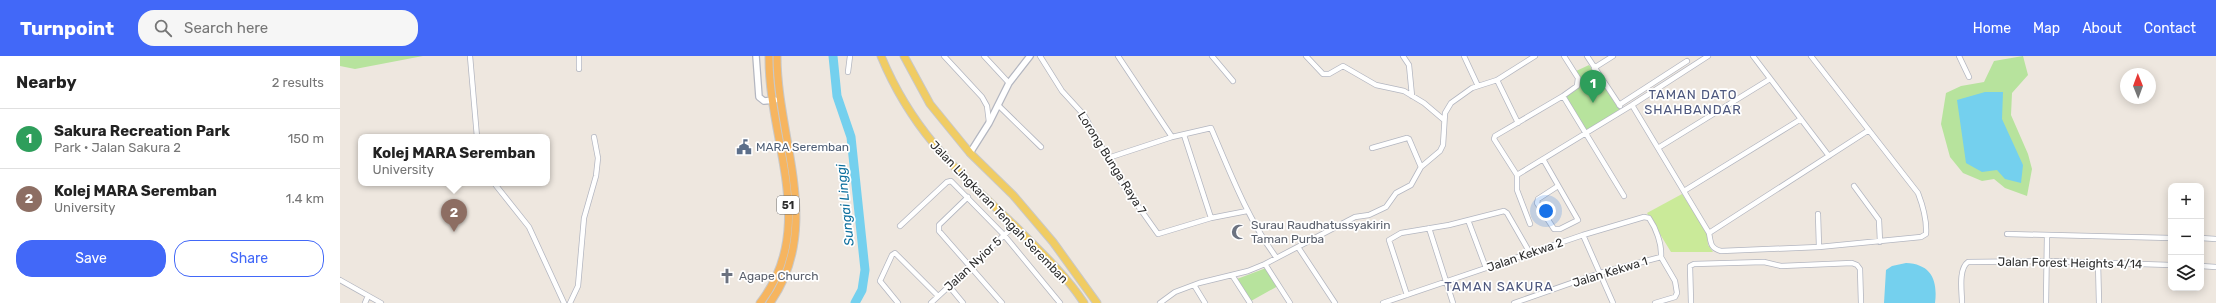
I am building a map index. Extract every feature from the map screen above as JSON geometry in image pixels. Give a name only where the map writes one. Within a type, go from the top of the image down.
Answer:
[{"type":"highway","name":"51","points":[[760,303],[768,293],[781,264],[789,237],[787,194],[772,100],[769,56]]},
{"type":"highway","name":"51","points":[[770,303],[788,268],[796,238],[794,178],[781,100],[777,56]]},
{"type":"main road","name":"Jalan Lingkaran Tengah Seremban","points":[[881,56],[905,106],[926,136],[958,172],[1038,249],[1084,303]]},
{"type":"main road","name":"Jalan Lingkaran Tengah Seremban","points":[[904,56],[930,104],[970,153],[1013,195],[1053,242],[1097,303]]},
{"type":"street","points":[[470,56],[477,134]]},
{"type":"street","points":[[579,56],[579,69]]},
{"type":"street","points":[[756,56],[757,94],[761,100],[781,100]]},
{"type":"street","points":[[848,72],[850,56]]},
{"type":"street","points":[[944,56],[982,96],[987,106],[989,123]]},
{"type":"street","points":[[970,153],[989,123],[1009,83],[1030,56]]},
{"type":"street","name":"Lorong Bunga Raya 7","points":[[1040,56],[1062,91],[1084,115],[1121,182],[1158,234],[1211,218],[1247,211]]},
{"type":"street","points":[[1118,56],[1172,137]]},
{"type":"street","points":[[1212,56],[1233,81]]},
{"type":"street","points":[[1306,56],[1323,74],[1329,74],[1343,66],[1376,85],[1404,91],[1444,120]]},
{"type":"street","points":[[1403,56],[1409,65],[1412,96]]},
{"type":"street","points":[[1464,56],[1478,86]]},
{"type":"street","points":[[1160,303],[1175,292],[1265,264],[1355,217],[1370,215],[1386,207],[1396,193],[1411,185],[1421,167],[1440,150],[1443,145],[1445,113],[1451,104],[1478,86],[1497,80],[1535,56]]},
{"type":"street","points":[[1530,224],[1517,190],[1517,175],[1494,141],[1495,136],[1563,96],[1577,86],[1578,82],[1564,56]]},
{"type":"street","points":[[1587,56],[1619,105],[1624,110]]},
{"type":"street","points":[[1594,68],[1613,56]]},
{"type":"street","points":[[1684,56],[1690,67]]},
{"type":"street","points":[[1517,175],[1624,110],[1708,56]]},
{"type":"street","points":[[1753,56],[1829,156]]},
{"type":"street","points":[[1632,105],[1709,233],[1711,246],[1721,251],[1819,247],[1922,237],[1926,234],[1926,227],[1923,204],[1918,193],[1812,56]]},
{"type":"street","points":[[1959,56],[1969,76]]},
{"type":"street","points":[[987,57],[1009,83]]},
{"type":"street","points":[[1619,105],[1687,61]]},
{"type":"street","points":[[1658,148],[1770,79]]},
{"type":"street","points":[[1497,80],[1518,123]]},
{"type":"street","points":[[1563,96],[1587,132],[1624,196]]},
{"type":"street","points":[[998,105],[1041,147]]},
{"type":"street","points":[[1684,191],[1801,119]]},
{"type":"street","points":[[1108,158],[1172,137],[1211,128],[1247,211],[1262,239],[1276,257]]},
{"type":"street","points":[[1709,233],[1869,130]]},
{"type":"street","points":[[1184,135],[1211,218]]},
{"type":"street","points":[[570,303],[578,286],[584,218],[596,176],[598,158],[594,137]]},
{"type":"street","points":[[1372,148],[1407,138],[1409,139],[1421,167]]},
{"type":"street","points":[[1543,159],[1578,220],[1560,229],[1554,229],[1537,203],[1538,199],[1558,186]]},
{"type":"street","points":[[900,226],[947,182],[951,181],[1004,235],[1060,303]]},
{"type":"street","points":[[496,186],[529,227],[564,303]]},
{"type":"street","points":[[1854,186],[1879,220],[1880,242]]},
{"type":"street","points":[[968,197],[939,225],[940,231],[1002,303]]},
{"type":"street","points":[[1407,295],[1389,240],[1401,233],[1468,220],[1504,211],[1507,213],[1530,253]]},
{"type":"street","points":[[1818,214],[1819,247]]},
{"type":"street","name":"Jalan Kekwa 2","points":[[1383,303],[1583,235],[1644,217],[1649,218],[1652,223],[1662,249],[1661,257]]},
{"type":"street","points":[[1468,220],[1486,268]]},
{"type":"street","name":"Jalan Nyior 5","points":[[931,303],[1014,226]]},
{"type":"street","points":[[1429,228],[1453,303]]},
{"type":"street","points":[[2007,234],[2168,238]]},
{"type":"street","points":[[1583,235],[1613,303]]},
{"type":"street","points":[[2046,303],[2048,261],[2047,235]]},
{"type":"street","points":[[2204,238],[2216,239]]},
{"type":"street","points":[[1298,247],[1335,303]]},
{"type":"street","points":[[898,303],[881,284],[881,278],[892,255],[898,254],[938,296]]},
{"type":"street","points":[[1655,303],[1675,297],[1677,293],[1675,281],[1661,257]]},
{"type":"street","name":"Jalan Kekwa 1","points":[[1514,303],[1600,273],[1661,257]]},
{"type":"street","name":"Jalan Forest Heights 4/14","points":[[1962,303],[1962,272],[1964,266],[1968,262],[2048,261],[2168,265]]},
{"type":"street","points":[[1690,303],[1690,266],[1694,264],[1764,262],[1781,266],[1852,263],[1857,265],[1860,269],[1861,303]]},
{"type":"street","points":[[2098,262],[2099,303]]},
{"type":"street","points":[[1265,264],[1290,303]]},
{"type":"street","points":[[2204,266],[2216,267]]},
{"type":"street","points":[[1232,275],[1250,303]]},
{"type":"street","points":[[340,280],[381,303]]},
{"type":"street","points":[[1194,285],[1205,303]]},
{"type":"street","points":[[949,286],[963,303]]},
{"type":"street","points":[[365,303],[368,296]]},
{"type":"street","points":[[1530,297],[1532,303]]},
{"type":"green space","points":[[340,56],[423,56],[355,69],[340,66]]},
{"type":"green space","points":[[2023,56],[2028,75],[2012,93],[2011,115],[2028,154],[2032,169],[2027,196],[2005,188],[1994,179],[1982,181],[1963,173],[1950,157],[1941,124],[1946,93],[1961,86],[1984,82],[1994,61]]},
{"type":"green space","points":[[1589,65],[1622,110],[1586,130],[1564,96],[1580,85],[1574,72]]},
{"type":"green space","points":[[1682,194],[1707,233],[1708,245],[1713,252],[1671,252],[1647,213]]},
{"type":"green space","points":[[1266,268],[1278,286],[1251,301],[1237,279]]},
{"type":"water","points":[[1985,92],[2003,92],[2002,119],[2023,165],[2021,183],[2005,179],[1997,170],[1982,172],[1966,163],[1957,100]]},
{"type":"water","points":[[1906,263],[1922,266],[1931,275],[1934,280],[1935,287],[1935,303],[1884,303],[1886,270],[1892,266]]},
{"type":"waterway","name":"Sungai Linggi","points":[[833,56],[837,96],[851,137],[865,270],[862,290],[855,303]]},
{"type":"place","name":"Sakura Recreation Park","points":[[1593,103]]},
{"type":"place","name":"MARA Seremban","points":[[744,147]]},
{"type":"place","name":"Kolej MARA Seremban","points":[[454,232]]},
{"type":"place","name":"Surau Raudhatussyakirin Taman Purba","points":[[1239,232]]},
{"type":"place","name":"Agape Church","points":[[727,276]]},
{"type":"district","name":"TAMAN DATO SHAHBANDAR","points":[[1693,102]]},
{"type":"district","name":"TAMAN SAKURA","points":[[1499,286]]}]
